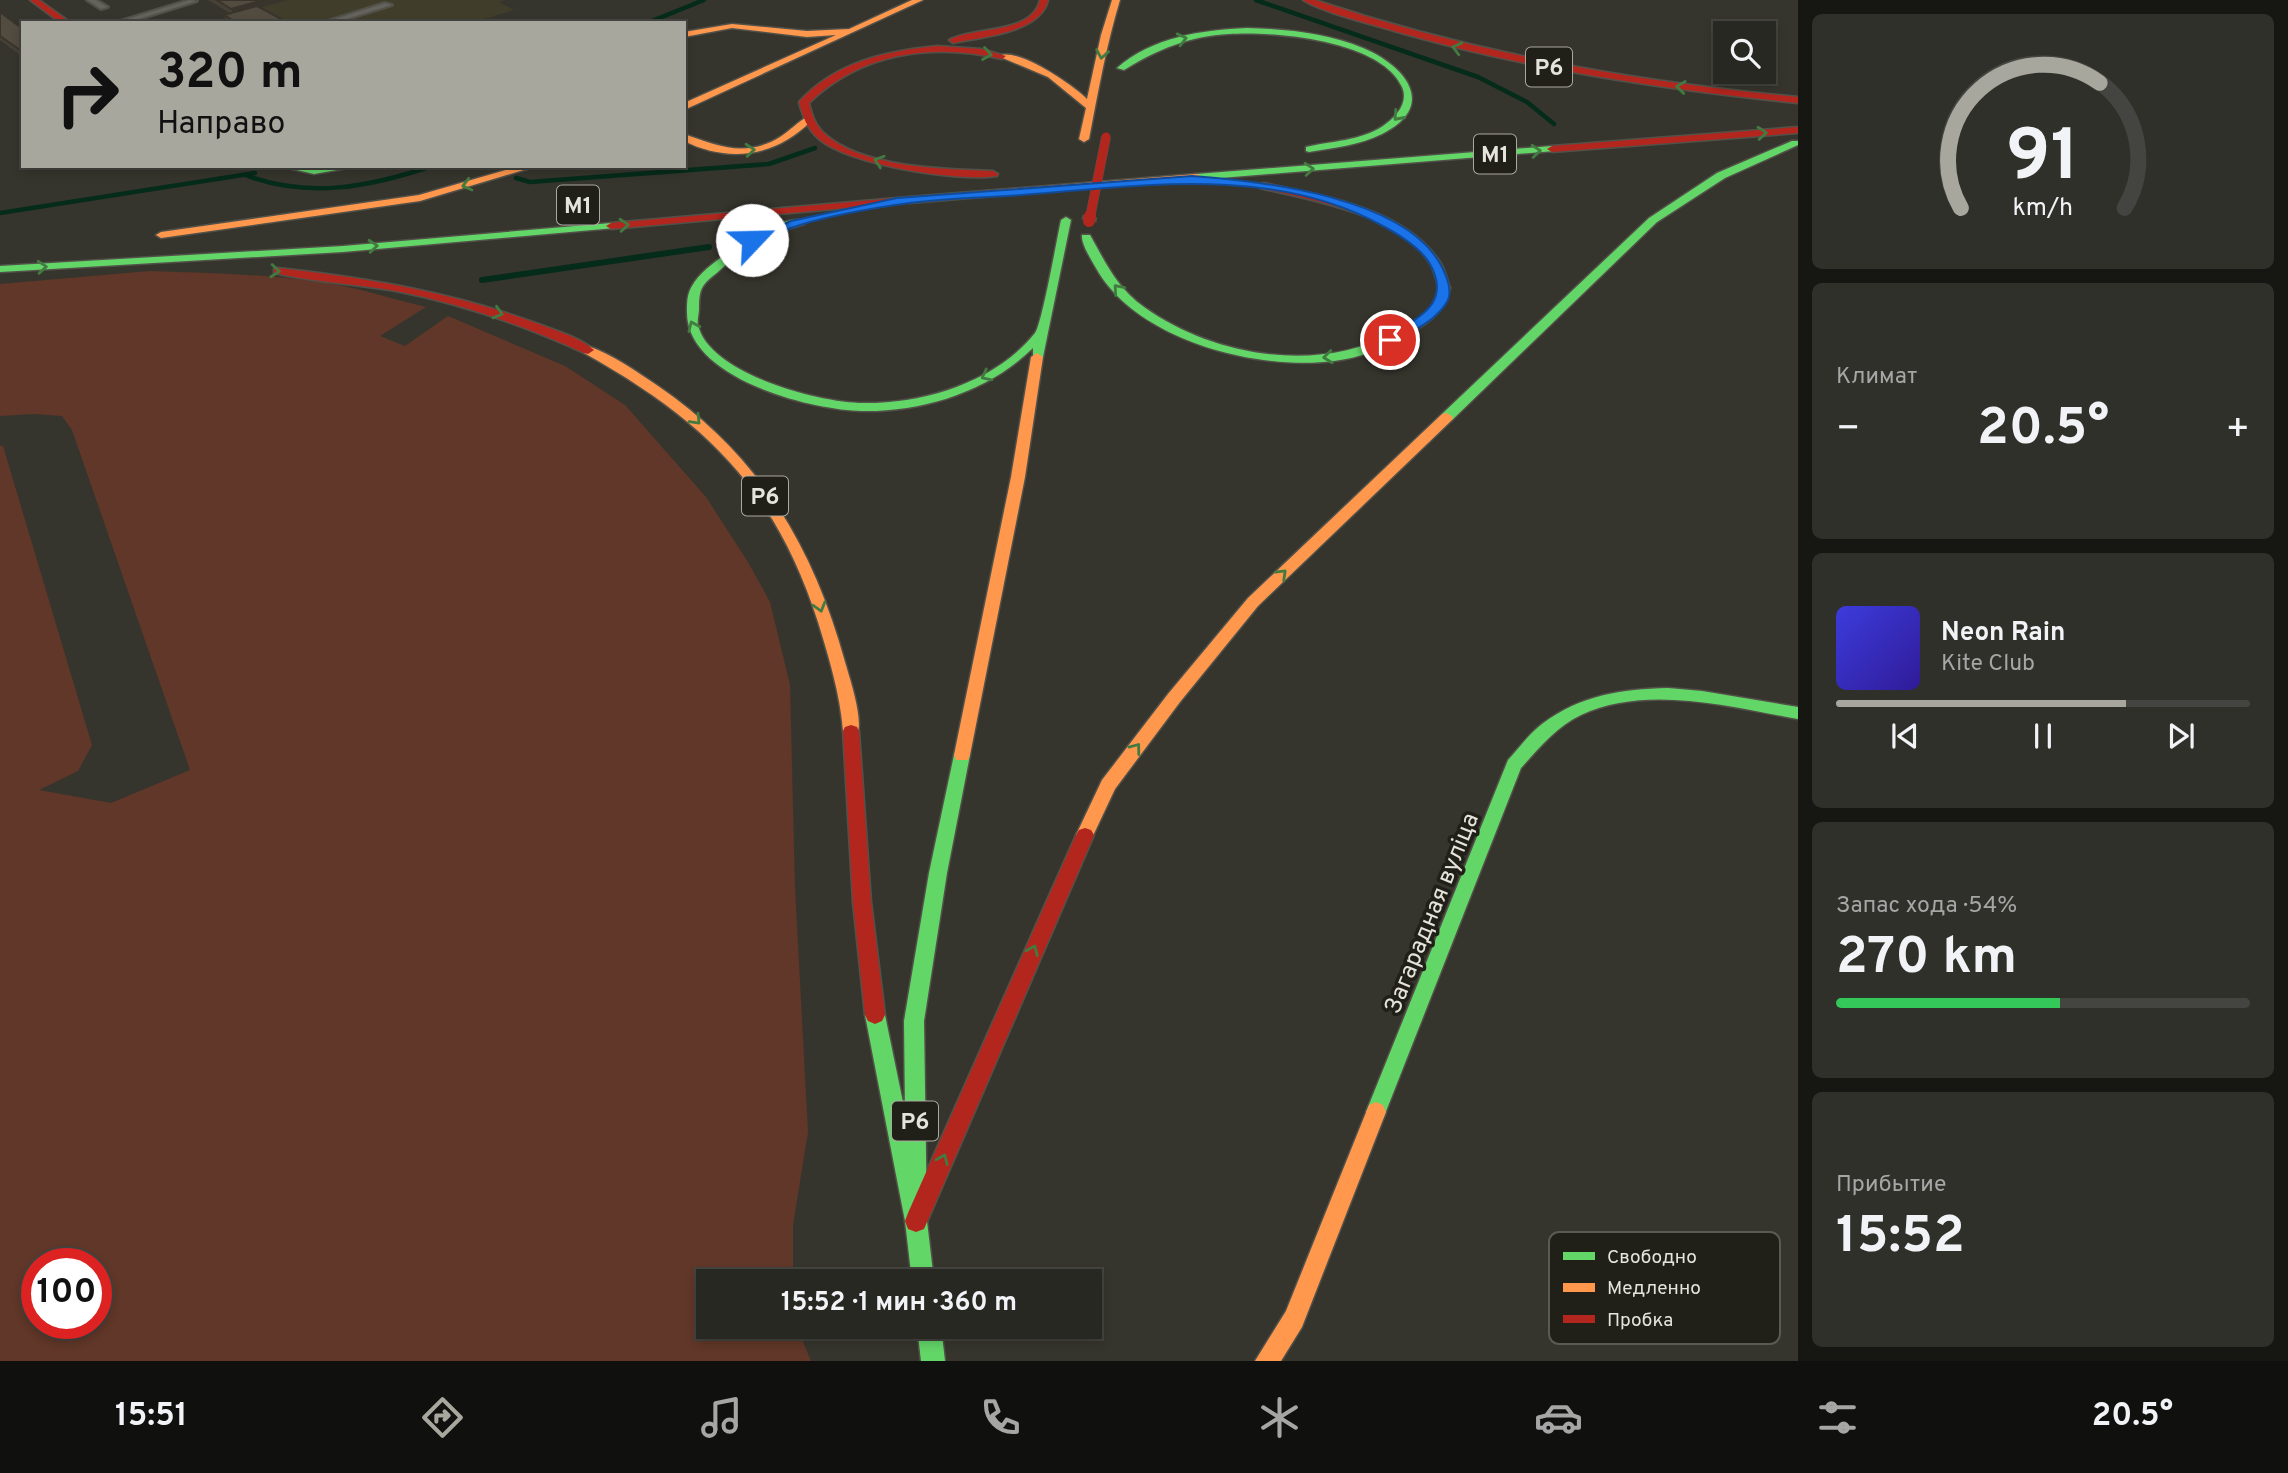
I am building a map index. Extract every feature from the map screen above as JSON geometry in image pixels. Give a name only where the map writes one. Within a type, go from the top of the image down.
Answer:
[{"type":"main road","points":[[34,0],[64,21]]},
{"type":"main road","points":[[686,107],[919,0]]},
{"type":"main road","points":[[901,181],[1002,174],[891,165],[839,146],[815,131],[807,120],[804,102],[817,85],[865,61],[1025,23],[1042,14],[1046,7],[1044,0]]},
{"type":"main road","name":"Р6","points":[[1117,0],[1120,61],[1190,37],[1231,32],[1304,36],[1344,44],[1377,58],[1403,77],[1410,88],[1411,98],[1405,109],[1385,129],[1360,138],[1297,152]]},
{"type":"main road","name":"Р6","points":[[916,1221],[914,1021],[941,859],[1018,477],[1040,335],[1092,109],[1105,35],[1117,0]]},
{"type":"main road","name":"Р6","points":[[1307,0],[1389,29],[1461,50],[1533,65],[1618,79],[1798,100]]},
{"type":"main road","points":[[686,35],[732,26],[807,34],[851,31]]},
{"type":"main road","points":[[772,31],[781,36],[789,46],[788,57],[782,64]]},
{"type":"main road","points":[[904,52],[969,51],[1011,58],[1069,83],[1082,93],[1092,109]]},
{"type":"main road","points":[[1771,113],[1798,111]]},
{"type":"main road","points":[[1080,262],[1110,118]]},
{"type":"main road","points":[[686,139],[706,148],[722,151],[760,149],[790,139],[801,131],[807,120]]},
{"type":"main road","name":"М1","points":[[0,269],[343,249],[897,201],[1798,130]]},
{"type":"main road","name":"Р6","points":[[916,1221],[1058,893],[1108,785],[1174,698],[1253,602],[1653,220],[1690,191],[1753,159],[1798,142]]},
{"type":"main road","points":[[1243,157],[1394,145]]},
{"type":"main road","points":[[1080,156],[1119,165]]},
{"type":"main road","points":[[296,168],[314,171],[339,168]]},
{"type":"main road","points":[[403,218],[155,235],[420,198],[525,168]]},
{"type":"main road","points":[[1086,237],[1100,266],[1118,291],[1162,323],[1195,337],[1271,355],[1320,359],[1357,353],[1412,328],[1433,312],[1443,298],[1442,279],[1433,260],[1389,223],[1361,210],[1313,196],[1252,183],[1192,179]]},
{"type":"main road","points":[[897,201],[794,223],[745,245],[721,261],[695,286],[688,302],[688,319],[694,332],[719,360],[770,388],[827,405],[858,407],[930,397],[973,382],[1004,367],[1040,335]]},
{"type":"main road","name":"Р6","points":[[84,264],[214,266],[322,275],[442,296],[537,325],[612,360],[683,407],[748,473],[782,519],[812,577],[847,700],[866,946],[880,1041],[916,1221],[922,1269]]},
{"type":"main road","name":"Р6","points":[[1018,477],[1049,388]]},
{"type":"main road","name":"Загарадная вуліца","points":[[1267,1361],[1294,1319],[1514,765],[1548,728],[1585,706],[1639,693],[1705,698],[1798,713]]},
{"type":"main road","points":[[930,1339],[933,1361]]},
{"type":"lane","points":[[92,0],[104,7]]},
{"type":"lane","points":[[124,21],[193,1]]},
{"type":"lane","points":[[332,21],[388,5]]},
{"type":"shaded area","points":[[208,0],[505,0],[499,2],[514,10],[478,21],[231,21],[238,17]]},
{"type":"shaded area","points":[[150,271],[300,279],[361,290],[426,307],[380,336],[405,346],[448,316],[565,366],[625,405],[706,497],[770,602],[790,685],[795,887],[808,1132],[793,1225],[793,1269],[696,1269],[696,1339],[802,1339],[811,1361],[0,1361],[0,446],[3,446],[92,745],[78,771],[39,790],[111,803],[190,770],[72,430],[62,416],[0,416],[0,284]]},
{"type":"building","points":[[217,0],[263,0],[231,9]]},
{"type":"building","points":[[257,6],[285,21],[234,21],[224,15]]},
{"type":"building","points":[[0,12],[21,28],[21,51],[0,36]]},
{"type":"waterway","points":[[652,21],[704,0]]},
{"type":"waterway","points":[[1256,0],[1478,77],[1527,102],[1554,124]]},
{"type":"waterway","points":[[516,178],[530,182],[769,164],[815,148]]},
{"type":"waterway","points":[[245,175],[292,187],[316,188],[385,180],[425,168]]},
{"type":"waterway","points":[[0,213],[255,173]]},
{"type":"waterway","points":[[482,280],[709,247]]},
{"type":"traffic: fast","points":[[1121,68],[1179,39],[1247,30],[1308,35],[1346,45],[1376,58],[1401,78],[1408,90],[1408,102],[1402,115],[1386,128],[1359,140],[1309,149]]},
{"type":"traffic: fast","points":[[1447,417],[1653,220],[1687,195],[1721,176],[1795,143]]},
{"type":"traffic: fast","points":[[1196,177],[1552,149]]},
{"type":"traffic: fast","points":[[296,168],[314,171],[339,168]]},
{"type":"traffic: fast","points":[[1037,357],[1066,220]]},
{"type":"traffic: fast","points":[[800,222],[777,229],[745,245],[704,278],[695,291],[693,325],[704,346],[725,365],[752,380],[782,392],[841,406],[900,404],[936,397],[972,384],[1009,363],[1040,335]]},
{"type":"traffic: fast","points":[[0,269],[343,249],[611,226]]},
{"type":"traffic: fast","points":[[1086,237],[1109,280],[1139,309],[1163,324],[1218,346],[1277,358],[1332,358],[1351,355],[1377,345],[1409,329],[1435,310],[1444,288]]},
{"type":"traffic: fast","points":[[1376,1112],[1514,765],[1547,729],[1574,711],[1603,700],[1635,695],[1702,697],[1798,713]]},
{"type":"traffic: fast","points":[[922,1269],[916,1221],[914,1021],[938,873],[962,755]]},
{"type":"traffic: fast","points":[[875,1015],[916,1221]]},
{"type":"traffic: fast","points":[[930,1339],[933,1361]]},
{"type":"traffic: slow","points":[[686,106],[919,0]]},
{"type":"traffic: slow","points":[[1084,139],[1105,35],[1116,0]]},
{"type":"traffic: slow","points":[[686,35],[732,26],[807,34],[851,31]]},
{"type":"traffic: slow","points":[[1002,56],[1052,75],[1092,109]]},
{"type":"traffic: slow","points":[[686,138],[715,150],[749,151],[781,141],[807,120]]},
{"type":"traffic: slow","points":[[161,235],[420,198],[525,168]]},
{"type":"traffic: slow","points":[[909,200],[1196,177]]},
{"type":"traffic: slow","points":[[588,350],[634,376],[712,434],[744,468],[772,505],[796,547],[816,592],[841,675],[851,731]]},
{"type":"traffic: slow","points":[[962,755],[1018,477],[1037,357]]},
{"type":"traffic: slow","points":[[1085,835],[1108,785],[1174,698],[1253,602],[1447,417]]},
{"type":"traffic: slow","points":[[1267,1361],[1294,1319],[1376,1112]]},
{"type":"traffic: jam","points":[[34,0],[64,21]]},
{"type":"traffic: jam","points":[[953,40],[1008,29],[1035,17],[1042,9],[1044,0]]},
{"type":"traffic: jam","points":[[1307,0],[1428,38],[1549,66],[1672,86],[1798,100]]},
{"type":"traffic: jam","points":[[993,174],[922,169],[866,158],[842,149],[823,138],[810,123],[804,102],[833,77],[872,60],[893,55],[960,49],[1002,56]]},
{"type":"traffic: jam","points":[[1552,149],[1798,130]]},
{"type":"traffic: jam","points":[[1089,221],[1106,137]]},
{"type":"traffic: jam","points":[[1264,186],[1342,205],[1398,229],[1421,245],[1437,265],[1444,288]]},
{"type":"traffic: jam","points":[[611,226],[909,200]]},
{"type":"traffic: jam","points":[[278,271],[398,288],[437,297],[514,319],[588,350]]},
{"type":"traffic: jam","points":[[851,731],[862,902],[875,1015]]},
{"type":"traffic: jam","points":[[916,1221],[1085,835]]},
{"type":"route","points":[[752,240],[794,223],[897,201],[1192,179],[1252,183],[1335,201],[1361,210],[1405,234],[1433,260],[1442,279],[1443,298],[1433,312],[1390,340]]}]
